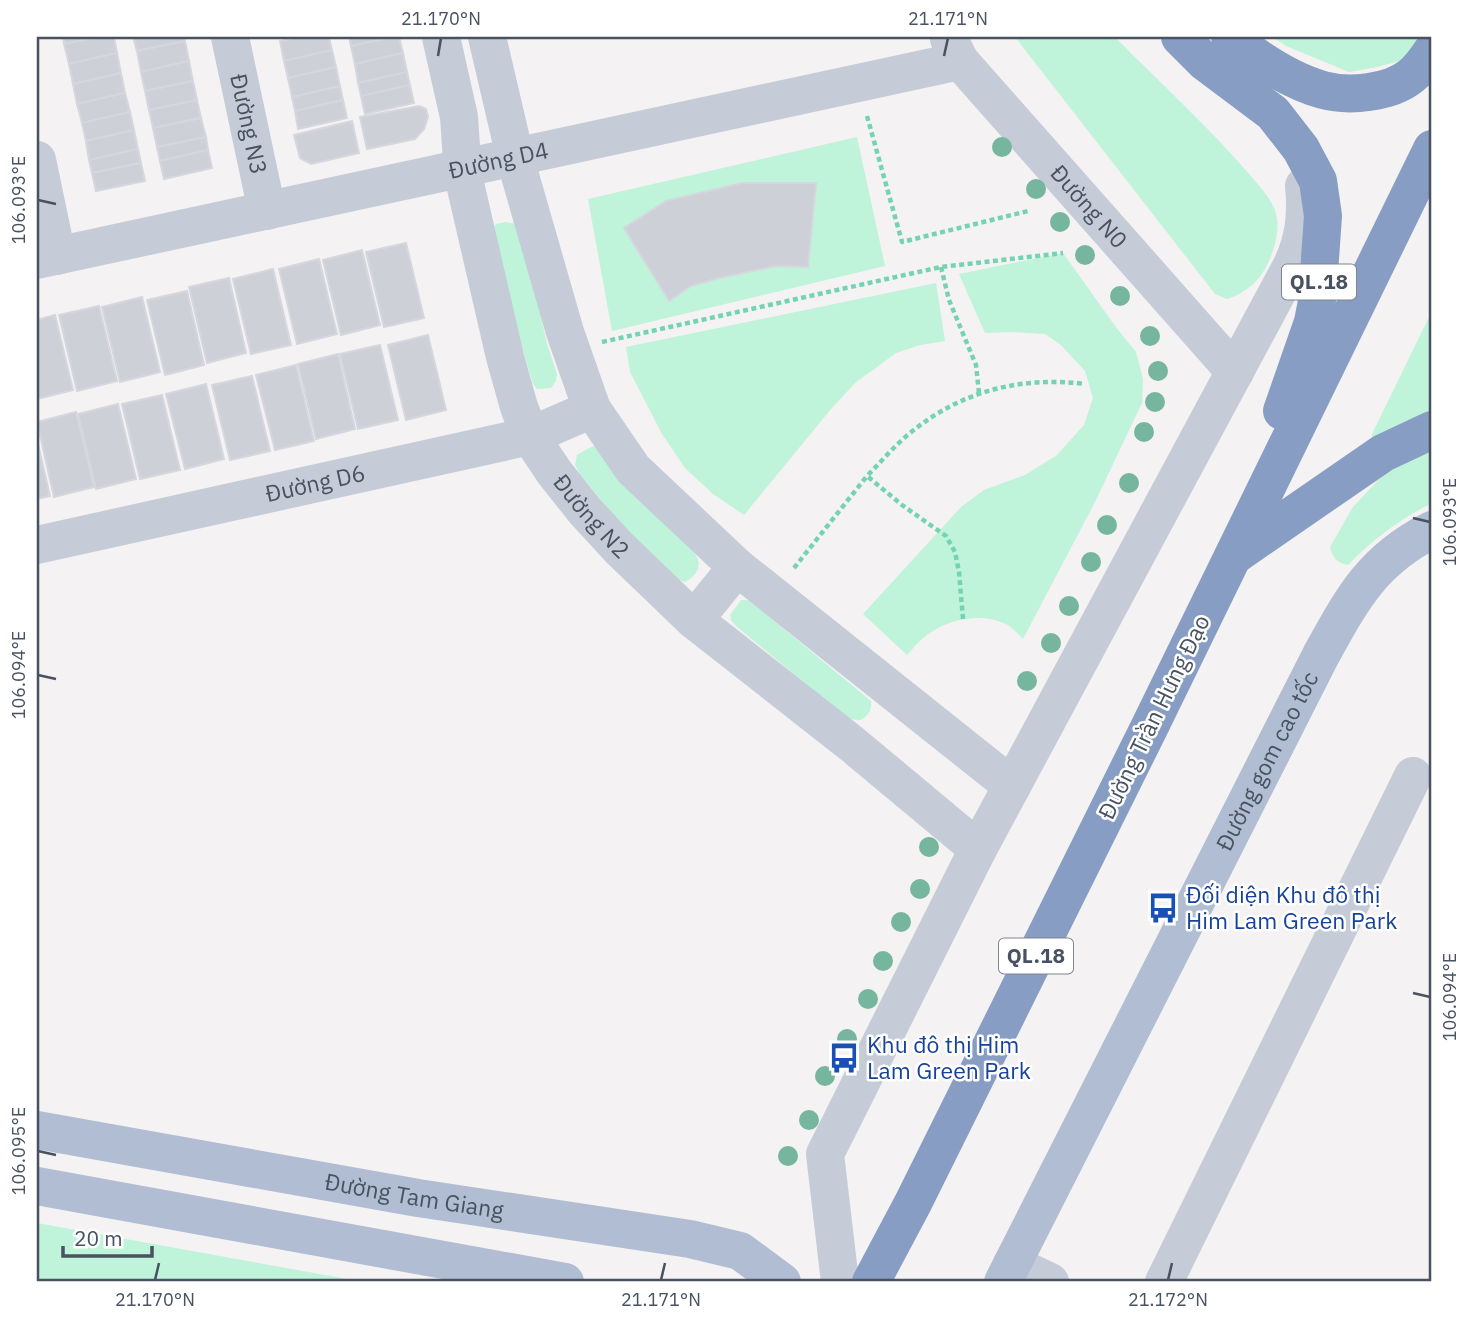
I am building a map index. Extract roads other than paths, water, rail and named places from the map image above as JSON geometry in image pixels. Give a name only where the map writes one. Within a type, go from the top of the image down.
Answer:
[{"type":"highway","name":"QL.18","points":[[1180,37],[1205,62],[1273,113],[1301,149],[1318,181],[1322,201],[1317,301],[1313,322],[1229,563]]},
{"type":"highway","points":[[1230,37],[1300,80],[1324,90],[1345,92],[1383,89],[1410,77],[1432,51]]},
{"type":"highway","name":"Đường Trần Hưng Đạo","points":[[872,1282],[1432,149]]},
{"type":"highway","points":[[1229,563],[1383,453],[1432,430]]},
{"type":"main road","name":"Đường gom cao tốc","points":[[1008,1273],[1347,608],[1377,568],[1410,541],[1432,530]]},
{"type":"main road","name":"Đường Tam Giang","points":[[37,1130],[418,1198],[690,1239],[740,1251],[782,1282]]},
{"type":"main road","points":[[37,1186],[565,1282]]},
{"type":"street","name":"Đường N3","points":[[230,37],[267,211]]},
{"type":"street","name":"Đường N2","points":[[441,37],[459,117],[462,168],[505,357],[530,436],[585,511],[694,621],[852,744],[978,849]]},
{"type":"street","points":[[487,37],[514,157],[565,332],[592,409],[633,469],[737,567],[1012,786]]},
{"type":"street","name":"Đường D4","points":[[47,258],[514,157],[954,49]]},
{"type":"street","name":"Đường N0","points":[[954,49],[1236,372]]},
{"type":"street","points":[[840,1282],[825,1154],[978,849],[1299,250],[1306,200],[1301,149]]},
{"type":"street","points":[[37,160],[47,258]]},
{"type":"street","name":"Đường D6","points":[[37,545],[445,457],[530,436],[592,409]]},
{"type":"street","points":[[694,621],[737,567]]},
{"type":"street","points":[[1164,1282],[1413,776]]},
{"type":"street","points":[[1008,1273],[1050,1282]]},
{"type":"place","name":"Đối diện Khu đô thị Him Lam Green Park","points":[[1163,908]]},
{"type":"place","name":"Khu đô thị Him Lam Green Park","points":[[844,1058]]}]
